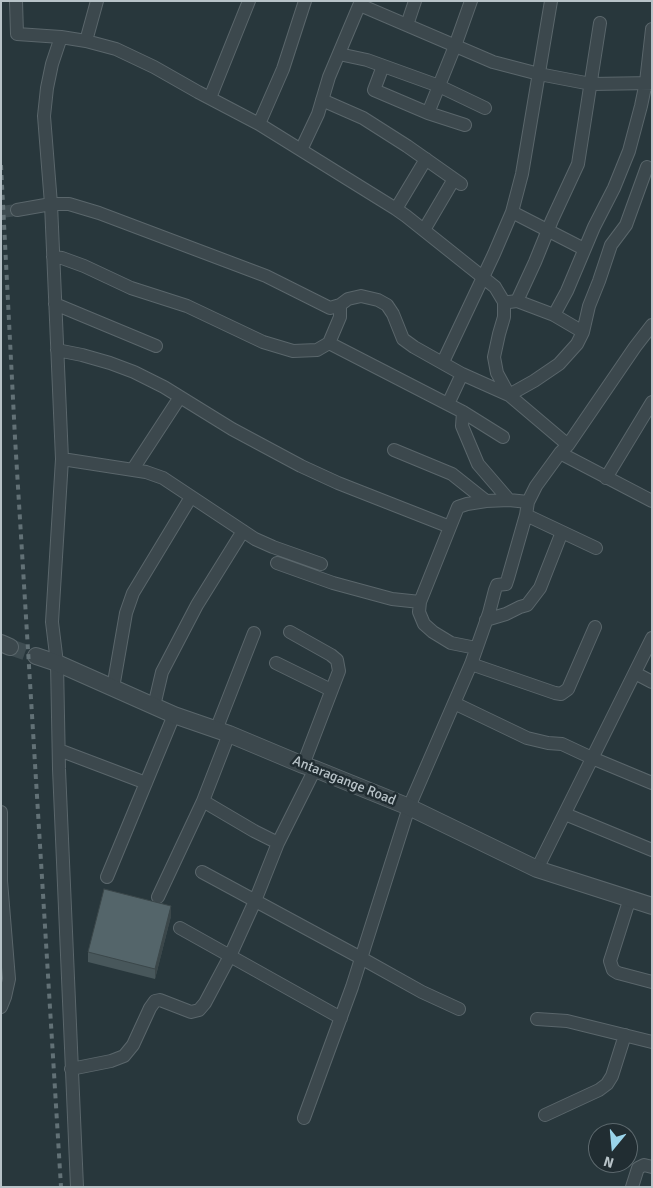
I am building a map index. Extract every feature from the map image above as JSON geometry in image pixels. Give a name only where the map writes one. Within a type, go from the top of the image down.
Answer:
[{"type":"street","points":[[16,1],[17,34],[86,41],[116,49],[154,67],[259,124],[396,209],[496,287],[510,302],[554,315],[583,332]]},
{"type":"street","points":[[86,41],[97,1]]},
{"type":"street","points":[[210,98],[249,1]]},
{"type":"street","points":[[259,124],[283,69],[305,1]]},
{"type":"street","points":[[406,24],[415,1]]},
{"type":"street","points":[[428,112],[471,1]]},
{"type":"street","points":[[443,362],[512,212],[522,174],[551,1]]},
{"type":"street","points":[[301,150],[318,114],[330,77],[360,3],[494,62],[539,74],[591,84],[649,83]]},
{"type":"street","points":[[600,23],[578,164],[535,262],[510,302],[499,334],[494,357],[497,374],[509,395],[564,449],[606,478],[652,501]]},
{"type":"street","points":[[554,315],[567,291],[584,248],[614,188],[629,150],[649,83],[652,29]]},
{"type":"street","points":[[61,37],[52,64],[44,116],[52,204],[62,459],[52,622],[57,663],[77,1187]]},
{"type":"street","points":[[339,54],[367,60],[439,86],[485,108]]},
{"type":"street","points":[[383,66],[374,90],[466,125]]},
{"type":"street","points":[[322,100],[363,118],[457,181],[424,230]]},
{"type":"street","points":[[396,209],[426,159]]},
{"type":"street","points":[[509,395],[559,364],[577,344],[583,332],[589,306],[600,281],[611,245],[626,225],[647,167]]},
{"type":"street","points":[[17,210],[52,204],[69,204],[99,213],[266,276],[330,308],[340,305],[348,299],[361,296],[378,300],[387,305],[394,314],[404,339],[414,347],[462,374],[509,395]]},
{"type":"street","points":[[512,212],[584,248]]},
{"type":"street","points":[[53,257],[62,258],[84,266],[131,288],[187,306],[264,342],[293,352],[317,350],[329,343],[340,317],[340,305]]},
{"type":"street","points":[[55,304],[156,346]]},
{"type":"street","points":[[304,1118],[341,1018],[409,807],[471,664],[497,585],[506,584],[527,509],[536,486],[635,347],[651,328]]},
{"type":"street","points":[[329,343],[463,412],[503,437]]},
{"type":"street","points":[[57,350],[82,355],[134,372],[164,387],[232,429],[301,466],[450,527]]},
{"type":"street","points":[[448,404],[462,374]]},
{"type":"street","points":[[133,469],[180,397]]},
{"type":"street","points":[[606,478],[652,402]]},
{"type":"street","points":[[463,412],[462,426],[478,464],[509,500],[527,509],[562,532],[596,548]]},
{"type":"street","points":[[394,450],[452,474],[486,501]]},
{"type":"street","points":[[62,459],[133,469],[163,478],[254,539],[321,564]]},
{"type":"street","points":[[113,688],[126,614],[133,593],[191,497]]},
{"type":"street","points":[[476,648],[451,642],[433,632],[424,624],[419,612],[420,602],[458,507],[486,501],[509,500]]},
{"type":"street","points":[[154,706],[162,672],[197,605],[243,531]]},
{"type":"street","points":[[486,620],[526,605],[540,588],[562,532]]},
{"type":"street","points":[[277,564],[392,599],[420,602]]},
{"type":"street","points":[[471,664],[561,694],[568,689],[595,627]]},
{"type":"street","points":[[71,1069],[111,1061],[124,1056],[133,1045],[155,1001],[160,1000],[191,1012],[199,1010],[205,1003],[230,956],[255,901],[309,767],[331,690],[339,671],[337,660],[331,655],[290,632]]},
{"type":"street","points":[[158,897],[203,801],[222,732],[254,633]]},
{"type":"street","points":[[537,869],[652,638]]},
{"type":"street","name":"Antaragange Road","points":[[36,656],[57,663],[154,706],[409,807],[537,869],[652,906]]},
{"type":"street","points":[[276,663],[331,690]]},
{"type":"street","points":[[634,673],[652,682]]},
{"type":"street","points":[[454,704],[527,738],[562,744],[652,783]]},
{"type":"street","points":[[107,878],[174,714]]},
{"type":"street","points":[[59,750],[146,783]]},
{"type":"street","points":[[203,801],[278,843]]},
{"type":"street","points":[[1,812],[3,942],[9,980],[1,1007]]},
{"type":"street","points":[[565,814],[652,850]]},
{"type":"street","points":[[202,872],[422,992],[459,1009]]},
{"type":"street","points":[[630,898],[610,961],[613,970],[618,974],[652,982]]},
{"type":"street","points":[[180,928],[341,1018]]},
{"type":"street","points":[[536,1019],[567,1021],[652,1042]]},
{"type":"street","points":[[545,1115],[607,1084],[612,1076],[625,1035]]},
{"type":"street","points":[[632,1187],[638,1168],[644,1165],[652,1166]]},
{"type":"building","points":[[104,889],[171,906],[155,969],[88,952]]},
{"type":"tunnel","points":[[1,212],[17,210]]},
{"type":"tunnel","points":[[10,647],[36,656]]},
{"type":"railway","points":[[1,165],[15,438],[61,1187]]}]
